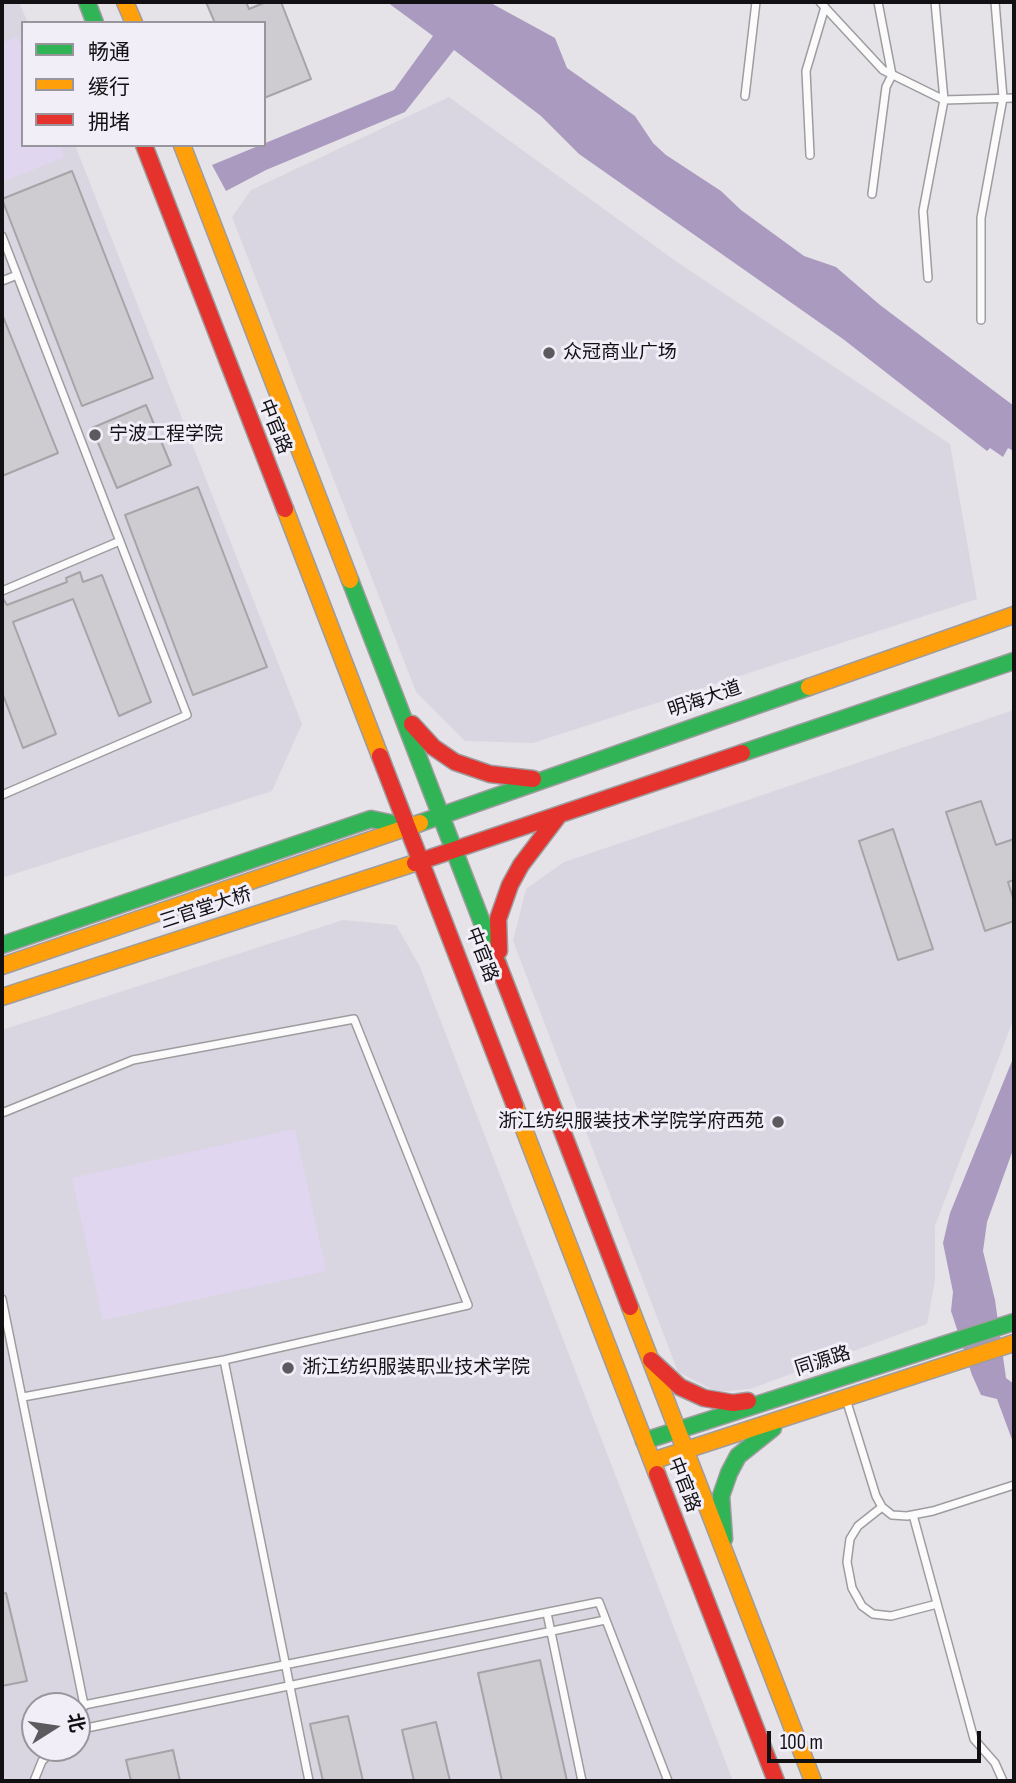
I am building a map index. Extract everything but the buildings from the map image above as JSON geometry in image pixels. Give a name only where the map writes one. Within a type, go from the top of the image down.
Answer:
[{"type":"main road","points":[[87,2],[94,21]]},
{"type":"main road","points":[[125,2],[133,21]]},
{"type":"main road","name":"中官路","points":[[145,147],[423,861],[776,1781]]},
{"type":"main road","name":"中官路","points":[[183,147],[442,813],[453,849],[813,1781]]},
{"type":"main road","name":"明海大道","points":[[409,827],[442,813],[1014,615]]},
{"type":"main road","points":[[423,861],[1014,661]]},
{"type":"main road","points":[[403,714],[433,747],[455,762],[490,774],[540,780]]},
{"type":"main road","points":[[499,968],[498,919],[510,885],[521,865],[559,815]]},
{"type":"main road","points":[[2,945],[371,819],[409,827]]},
{"type":"main road","name":"三官堂大桥","points":[[2,966],[409,827]]},
{"type":"main road","name":"三官堂大桥","points":[[2,996],[423,861]]},
{"type":"main road","name":"同源路","points":[[644,1441],[1014,1322]]},
{"type":"main road","points":[[652,1461],[1014,1343]]},
{"type":"main road","points":[[649,1358],[680,1387],[704,1398],[733,1403],[781,1397]]},
{"type":"main road","points":[[727,1559],[721,1496],[729,1473],[738,1456],[789,1417]]},
{"type":"lane","points":[[745,96],[756,2]]},
{"type":"lane","points":[[872,194],[886,87],[892,75],[878,2]]},
{"type":"lane","points":[[928,278],[923,211],[944,100],[935,2]]},
{"type":"lane","points":[[981,320],[981,218],[1003,98],[995,2]]},
{"type":"lane","points":[[822,4],[883,70],[892,75],[944,100],[1014,98]]},
{"type":"lane","points":[[810,155],[806,71],[822,4]]},
{"type":"lane","points":[[2,236],[187,715],[2,795]]},
{"type":"lane","points":[[2,281],[17,275]]},
{"type":"lane","points":[[2,591],[120,541]]},
{"type":"lane","points":[[2,1113],[133,1060],[354,1019],[468,1304],[224,1360],[23,1397]]},
{"type":"lane","points":[[2,1299],[81,1692]]},
{"type":"lane","points":[[224,1360],[309,1781]]},
{"type":"lane","points":[[846,1398],[882,1507],[892,1515],[913,1515],[1014,1485]]},
{"type":"lane","points":[[882,1507],[858,1526],[850,1539],[847,1562],[852,1588],[862,1606],[873,1614],[891,1616],[937,1604]]},
{"type":"lane","points":[[913,1515],[974,1739],[995,1763],[1003,1781]]},
{"type":"lane","points":[[91,1704],[599,1602],[668,1781]]},
{"type":"lane","points":[[547,1613],[582,1781]]},
{"type":"lane","points":[[91,1727],[605,1620]]},
{"type":"lane","points":[[34,1781],[42,1762]]},
{"type":"shaded area","name":"宁波工程学院","points":[[2,2],[19,2],[27,21],[21,21],[21,147],[76,147],[302,724],[272,791],[2,878]]},
{"type":"shaded area","points":[[387,2],[489,2],[555,38],[567,68],[635,116],[653,143],[666,155],[721,191],[741,210],[804,256],[836,267],[880,305],[1014,406],[1014,451],[1008,448],[1003,457],[990,448],[987,451],[843,339],[579,154],[541,116],[454,50],[405,112],[266,170],[226,191],[212,165],[256,147],[266,147],[266,143],[394,90],[433,36]]},
{"type":"shaded area","points":[[17,37],[21,46],[21,147],[61,147],[64,157],[2,182],[2,43]]},
{"type":"shaded area","name":"众冠商业广场","points":[[449,97],[677,262],[950,444],[977,599],[533,743],[465,741],[416,692],[232,217],[251,190]]},
{"type":"shaded area","name":"浙江纺织服装技术学院学府西苑","points":[[1014,710],[1014,1018],[935,1226],[935,1280],[927,1324],[750,1389],[717,1392],[678,1372],[513,941],[526,889],[564,862]]},
{"type":"shaded area","name":"浙江纺织服装职业技术学院","points":[[343,920],[396,925],[420,967],[733,1781],[2,1781],[2,1030]]},
{"type":"shaded area","points":[[1014,1056],[1014,1147],[987,1222],[983,1251],[995,1300],[1006,1378],[1014,1384],[1014,1445],[997,1399],[981,1395],[972,1375],[951,1311],[953,1292],[943,1243],[950,1213]]},
{"type":"shaded area","points":[[295,1129],[326,1271],[103,1320],[72,1178]]},
{"type":"traffic: fast","points":[[87,2],[94,21]]},
{"type":"traffic: fast","points":[[350,580],[498,964]]},
{"type":"traffic: fast","points":[[742,753],[1014,661]]},
{"type":"traffic: fast","points":[[420,823],[809,687]]},
{"type":"traffic: fast","points":[[2,945],[371,819],[409,827]]},
{"type":"traffic: fast","points":[[644,1441],[1014,1322]]},
{"type":"traffic: fast","points":[[724,1539],[721,1496],[729,1473],[738,1456],[773,1428]]},
{"type":"traffic: slow","points":[[125,2],[133,21]]},
{"type":"traffic: slow","points":[[183,147],[350,580]]},
{"type":"traffic: slow","points":[[285,509],[380,756]]},
{"type":"traffic: slow","points":[[809,687],[1014,615]]},
{"type":"traffic: slow","points":[[2,966],[420,823]]},
{"type":"traffic: slow","points":[[2,997],[415,863]]},
{"type":"traffic: slow","points":[[515,1106],[657,1474]]},
{"type":"traffic: slow","points":[[630,1307],[813,1781]]},
{"type":"traffic: slow","points":[[652,1461],[1014,1343]]},
{"type":"traffic: jam","points":[[145,147],[285,509]]},
{"type":"traffic: jam","points":[[412,724],[433,747],[455,762],[490,774],[533,779]]},
{"type":"traffic: jam","points":[[415,863],[742,753]]},
{"type":"traffic: jam","points":[[380,756],[515,1106]]},
{"type":"traffic: jam","points":[[499,951],[498,919],[510,885],[521,865],[559,815]]},
{"type":"traffic: jam","points":[[498,964],[630,1307]]},
{"type":"traffic: jam","points":[[651,1360],[680,1387],[704,1398],[733,1403],[748,1401]]},
{"type":"traffic: jam","points":[[657,1474],[776,1781]]},
{"type":"place","name":"众冠商业广场","points":[[549,353]]},
{"type":"place","name":"宁波工程学院","points":[[95,435]]},
{"type":"place","name":"浙江纺织服装技术学院学府西苑","points":[[778,1122]]},
{"type":"place","name":"浙江纺织服装职业技术学院","points":[[288,1368]]}]
